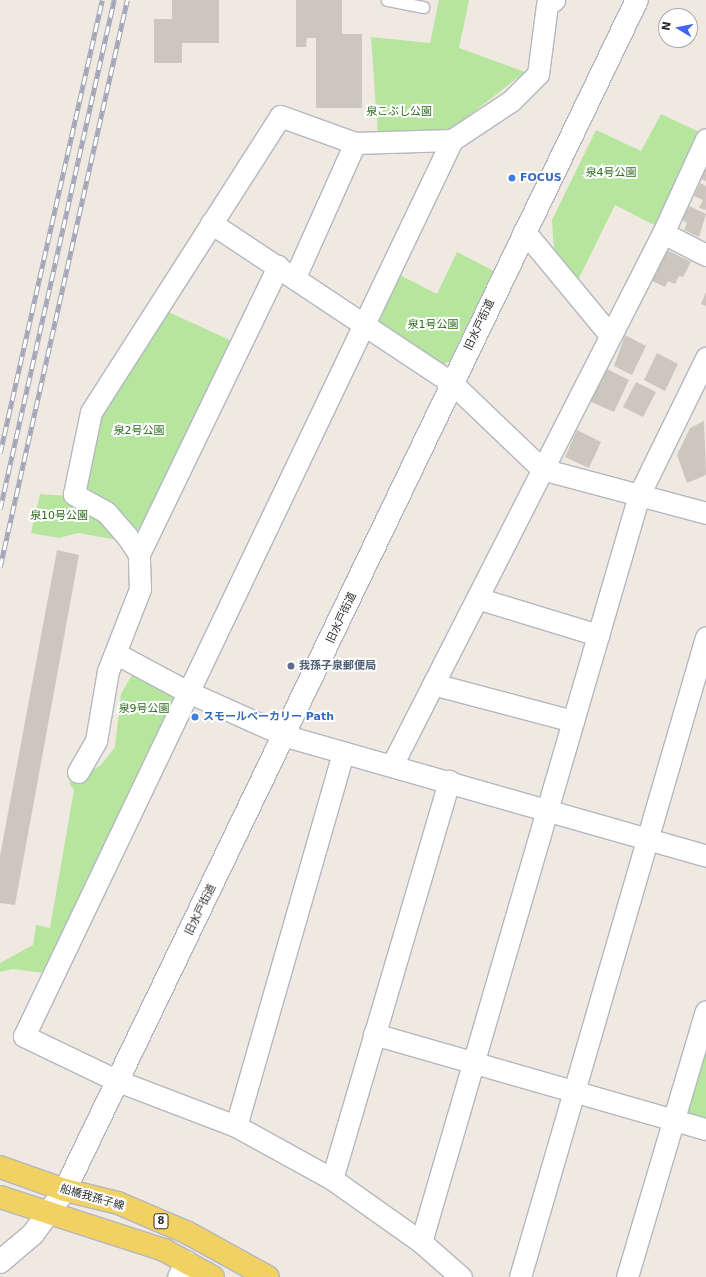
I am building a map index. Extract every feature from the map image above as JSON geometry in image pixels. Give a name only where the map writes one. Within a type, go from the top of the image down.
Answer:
[{"type":"main road","name":"船橋我孫子線","points":[[0,1168],[65,1190],[118,1204],[188,1233],[268,1277]]},
{"type":"main road","name":"8","points":[[0,1197],[49,1213],[91,1224],[182,1269],[213,1277]]},
{"type":"street","points":[[461,1277],[421,1242],[332,1179],[236,1126],[118,1081],[24,1036],[186,691],[365,325],[452,140],[511,101],[538,74],[542,64],[547,5],[554,0]]},
{"type":"street","name":"旧水戸街道","points":[[0,1262],[33,1234],[65,1190],[286,736],[524,231],[637,0]]},
{"type":"street","points":[[139,554],[106,512],[74,494],[91,412],[280,116],[355,143],[452,140]]},
{"type":"street","points":[[392,765],[662,233],[706,139]]},
{"type":"street","points":[[78,772],[96,741],[115,653],[140,589],[139,554],[355,143]]},
{"type":"street","points":[[211,223],[287,272],[453,384],[542,469],[706,513]]},
{"type":"street","points":[[524,231],[610,335]]},
{"type":"street","points":[[662,233],[706,255]]},
{"type":"street","points":[[421,1242],[639,495],[706,358]]},
{"type":"street","points":[[477,598],[598,635]]},
{"type":"street","points":[[520,1277],[576,1092],[706,637]]},
{"type":"street","points":[[115,653],[186,691],[286,736],[343,753],[449,781],[706,856]]},
{"type":"street","points":[[433,684],[573,721]]},
{"type":"street","points":[[236,1126],[343,753]]},
{"type":"street","points":[[332,1179],[449,781]]},
{"type":"street","points":[[627,1277],[706,1011]]},
{"type":"street","points":[[374,1034],[706,1129]]},
{"type":"lane","points":[[387,0],[423,7]]},
{"type":"green space","name":"泉こぶし公園","points":[[439,0],[469,0],[459,48],[525,72],[448,132],[378,136],[371,37],[430,43]]},
{"type":"green space","name":"泉4号公園","points":[[661,114],[699,132],[656,226],[615,205],[576,284],[554,251],[552,220],[596,130],[641,151]]},
{"type":"green space","name":"泉1号公園","points":[[457,252],[494,271],[449,362],[439,365],[379,326],[377,317],[398,274],[437,294]]},
{"type":"green space","name":"泉2号公園","points":[[164,310],[232,341],[141,529],[133,529],[87,493],[83,485],[98,414]]},
{"type":"green space","name":"泉10号公園","points":[[40,494],[66,496],[101,517],[124,541],[78,533],[59,538],[31,533]]},
{"type":"green space","name":"泉9号公園","points":[[132,675],[171,694],[174,702],[45,973],[13,969],[0,972],[0,963],[33,945],[36,925],[50,928],[74,790],[69,783],[101,765],[115,747],[121,694]]},
{"type":"green space","points":[[706,1011],[706,1129],[674,1120]]},
{"type":"building","points":[[172,0],[219,0],[219,43],[182,43],[182,63],[154,63],[154,19],[172,19]]},
{"type":"building","points":[[296,0],[342,0],[342,34],[362,34],[362,108],[316,108],[316,38],[307,38],[306,47],[296,47]]},
{"type":"building","points":[[704,166],[706,167],[706,181],[699,178]]},
{"type":"building","points":[[700,183],[706,186],[706,210],[699,208],[703,200],[694,196]]},
{"type":"building","points":[[689,206],[706,214],[699,237],[684,230],[687,223],[682,220]]},
{"type":"building","points":[[667,250],[691,262],[683,277],[679,276],[675,284],[668,281],[665,287],[652,281]]},
{"type":"building","points":[[706,292],[706,306],[701,304]]},
{"type":"building","points":[[625,335],[646,346],[632,375],[614,366]]},
{"type":"building","points":[[657,353],[678,364],[665,391],[644,380]]},
{"type":"building","points":[[605,368],[629,380],[614,412],[589,401]]},
{"type":"building","points":[[636,382],[656,392],[643,417],[623,407]]},
{"type":"building","points":[[704,421],[706,475],[687,483],[677,455],[690,428]]},
{"type":"building","points":[[577,430],[601,442],[589,468],[565,457]]},
{"type":"building","points":[[57,550],[79,555],[15,905],[0,903],[0,856]]},
{"type":"railway","points":[[0,453],[102,0]]},
{"type":"railway","points":[[0,509],[114,0]]},
{"type":"railway","points":[[0,567],[127,0]]},
{"type":"place","name":"FOCUS","points":[[512,178]]},
{"type":"place","name":"我孫子泉郵便局","points":[[291,666]]},
{"type":"place","name":"スモールベーカリー Path","points":[[195,717]]}]
